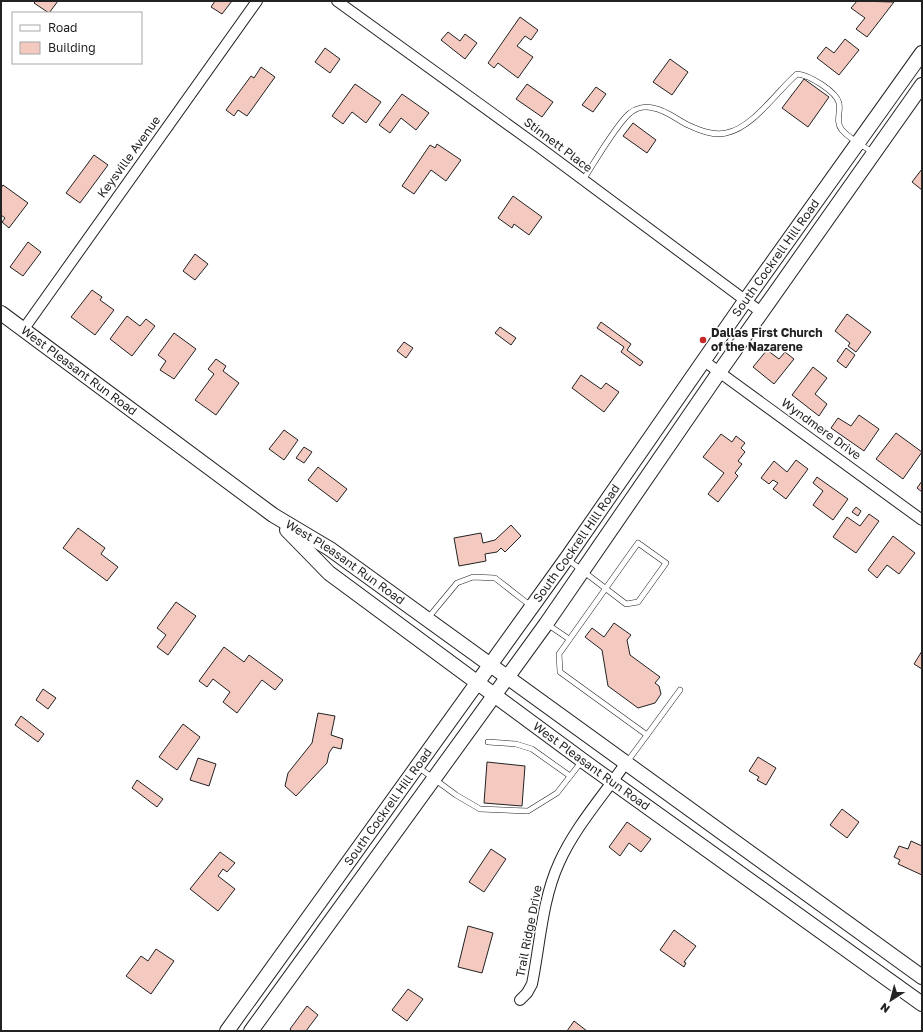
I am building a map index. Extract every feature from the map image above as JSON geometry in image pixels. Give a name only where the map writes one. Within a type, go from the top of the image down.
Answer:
[{"type":"main road","name":"South Cockrell Hill Road","points":[[227,1031],[532,606],[745,301],[922,53]]},
{"type":"main road","name":"South Cockrell Hill Road","points":[[251,1031],[508,678],[583,572],[761,312],[922,85]]},
{"type":"main road","name":"West Pleasant Run Road","points":[[1,313],[272,515],[330,549],[490,664],[625,764],[922,977]]},
{"type":"main road","name":"West Pleasant Run Road","points":[[272,515],[329,573],[582,760],[922,1004]]},
{"type":"street","name":"Keysville Avenue","points":[[23,330],[257,1]]},
{"type":"street","name":"Stinnett Place","points":[[337,1],[761,312]]},
{"type":"street","name":"Wyndmere Drive","points":[[704,361],[720,371],[922,520]]},
{"type":"street","name":"Trail Ridge Drive","points":[[520,1000],[527,993],[532,984],[548,892],[558,863],[572,838],[625,764]]},
{"type":"lane","points":[[583,180],[619,126],[628,114],[636,109],[652,107],[662,110],[695,128],[716,134],[726,133],[735,130],[753,118],[769,104],[797,74],[812,78],[834,96],[839,102],[839,124],[842,130],[874,154]]},
{"type":"lane","points":[[566,558],[605,589],[626,604],[638,602],[666,563],[638,543],[605,589],[569,639],[559,654],[560,672],[646,735]]},
{"type":"lane","points":[[427,619],[457,583],[473,577],[495,578],[532,606]]},
{"type":"lane","points":[[546,624],[569,639]]},
{"type":"lane","points":[[625,764],[680,690]]},
{"type":"lane","points":[[488,742],[516,744],[532,749],[570,776]]},
{"type":"lane","points":[[418,766],[456,795],[480,809],[528,811],[557,794],[582,760]]},
{"type":"building","points":[[36,1],[58,1],[50,12],[34,3]]},
{"type":"building","points":[[215,1],[232,1],[222,14],[211,7]]},
{"type":"building","points":[[857,1],[894,2],[867,37],[856,29],[865,18],[851,8]]},
{"type":"building","points":[[520,17],[538,30],[531,40],[525,36],[517,46],[533,57],[518,78],[498,63],[494,68],[488,63]]},
{"type":"building","points":[[448,32],[460,41],[465,34],[477,43],[465,59],[441,40]]},
{"type":"building","points":[[845,39],[859,50],[839,75],[817,58],[826,47],[834,53]]},
{"type":"building","points":[[325,48],[340,59],[330,73],[315,62]]},
{"type":"building","points":[[670,59],[688,72],[672,95],[653,82]]},
{"type":"building","points":[[261,67],[275,77],[247,116],[238,110],[234,116],[226,110],[251,76],[254,78]]},
{"type":"building","points":[[804,79],[829,97],[808,127],[782,108]]},
{"type":"building","points":[[355,84],[381,102],[366,123],[352,112],[343,124],[332,116]]},
{"type":"building","points":[[527,84],[553,102],[542,117],[516,99]]},
{"type":"building","points":[[596,87],[606,94],[593,112],[582,105]]},
{"type":"building","points":[[402,94],[429,113],[416,130],[401,118],[390,133],[379,125]]},
{"type":"building","points":[[633,123],[656,140],[647,153],[623,136]]},
{"type":"building","points":[[437,144],[461,160],[446,181],[431,170],[414,194],[402,186],[430,145],[435,148]]},
{"type":"building","points":[[94,155],[108,165],[80,203],[66,193]]},
{"type":"building","points":[[922,169],[922,190],[912,182]]},
{"type":"building","points":[[3,185],[28,203],[9,228],[2,222],[5,218],[1,215],[1,188]]},
{"type":"building","points":[[513,196],[542,217],[529,235],[514,224],[512,228],[498,218]]},
{"type":"building","points":[[28,242],[41,252],[23,276],[10,267]]},
{"type":"building","points":[[195,254],[208,264],[195,280],[183,271]]},
{"type":"building","points":[[92,290],[102,297],[100,300],[114,310],[95,335],[71,317]]},
{"type":"building","points":[[847,314],[871,332],[856,352],[848,346],[850,343],[835,331]]},
{"type":"building","points":[[127,316],[140,326],[146,319],[155,326],[132,356],[110,339]]},
{"type":"building","points":[[601,322],[631,344],[627,350],[643,362],[640,366],[621,352],[624,347],[597,328]]},
{"type":"building","points":[[500,327],[516,338],[511,345],[495,333]]},
{"type":"building","points":[[174,333],[196,349],[174,379],[160,370],[166,361],[158,355]]},
{"type":"building","points":[[404,342],[413,348],[406,358],[397,351]]},
{"type":"building","points":[[846,348],[855,355],[846,368],[837,361]]},
{"type":"building","points":[[767,350],[779,359],[785,352],[794,359],[774,384],[753,367]]},
{"type":"building","points":[[216,359],[226,366],[223,371],[239,383],[216,415],[195,400],[214,374],[208,369]]},
{"type":"building","points":[[813,367],[827,378],[815,394],[827,404],[819,416],[792,395]]},
{"type":"building","points":[[581,375],[601,389],[606,383],[619,392],[604,412],[572,388]]},
{"type":"building","points":[[859,415],[879,429],[864,451],[831,428],[838,418],[851,426]]},
{"type":"building","points":[[284,430],[298,440],[284,460],[269,449]]},
{"type":"building","points":[[896,433],[922,452],[903,479],[876,459]]},
{"type":"building","points":[[721,434],[732,442],[736,436],[745,443],[741,448],[745,452],[738,461],[742,464],[735,473],[738,476],[718,502],[708,494],[724,473],[703,457]]},
{"type":"building","points":[[304,447],[312,452],[304,463],[296,458]]},
{"type":"building","points":[[796,460],[808,469],[786,499],[773,489],[778,483],[773,480],[769,484],[761,478],[774,461],[787,472]]},
{"type":"building","points":[[318,467],[347,489],[337,502],[308,480]]},
{"type":"building","points":[[817,477],[848,499],[833,520],[813,505],[823,491],[813,483]]},
{"type":"building","points":[[922,481],[922,492],[917,488]]},
{"type":"building","points":[[856,507],[861,511],[858,516],[852,512]]},
{"type":"building","points":[[869,514],[879,521],[856,553],[833,537],[847,517],[860,526]]},
{"type":"building","points":[[511,525],[521,536],[505,552],[501,548],[497,552],[485,554],[486,561],[459,566],[454,538],[481,533],[483,543],[495,540]]},
{"type":"building","points":[[78,528],[105,548],[101,554],[118,567],[107,581],[63,548]]},
{"type":"building","points":[[893,536],[915,553],[899,574],[887,565],[877,578],[868,570]]},
{"type":"building","points":[[176,602],[196,616],[168,655],[157,647],[166,635],[157,628]]},
{"type":"building","points":[[614,623],[631,635],[627,640],[630,655],[660,677],[655,683],[659,686],[661,694],[655,703],[638,708],[608,686],[602,650],[585,637],[592,628],[604,637]]},
{"type":"building","points":[[224,647],[244,662],[249,655],[283,680],[275,690],[262,680],[237,713],[223,702],[230,692],[213,679],[207,687],[199,681]]},
{"type":"building","points":[[922,651],[922,669],[914,664]]},
{"type":"building","points":[[43,689],[56,698],[48,709],[36,700]]},
{"type":"building","points":[[318,713],[335,716],[331,735],[343,739],[341,749],[333,747],[329,753],[327,763],[296,796],[285,786],[288,773],[312,743]]},
{"type":"building","points":[[21,716],[44,734],[38,742],[15,725]]},
{"type":"building","points":[[183,724],[200,737],[177,770],[159,757]]},
{"type":"building","points":[[758,757],[776,768],[766,785],[757,780],[759,777],[749,771]]},
{"type":"building","points":[[198,758],[216,764],[209,786],[190,780]]},
{"type":"building","points":[[487,762],[525,766],[522,806],[484,803]]},
{"type":"building","points":[[137,780],[163,799],[157,807],[132,788]]},
{"type":"building","points":[[842,809],[859,822],[847,838],[830,825]]},
{"type":"building","points":[[627,822],[651,839],[641,852],[629,843],[620,856],[609,847]]},
{"type":"building","points":[[911,841],[922,846],[922,875],[898,864],[900,860],[894,857],[899,846],[908,849]]},
{"type":"building","points":[[491,849],[506,859],[484,892],[469,882]]},
{"type":"building","points":[[220,852],[235,863],[227,872],[223,869],[218,876],[235,889],[218,911],[190,889]]},
{"type":"building","points":[[468,926],[493,933],[482,973],[458,967]]},
{"type":"building","points":[[674,930],[696,946],[684,962],[686,963],[684,967],[660,950]]},
{"type":"building","points":[[156,949],[174,961],[151,994],[126,976],[141,956],[148,961]]},
{"type":"building","points":[[408,989],[423,999],[407,1021],[392,1010]]},
{"type":"building","points":[[307,1006],[318,1015],[306,1031],[292,1031],[290,1029]]},
{"type":"building","points":[[574,1021],[587,1031],[567,1031]]},
{"type":"place","name":"Dallas First Church of the Nazarene","points":[[703,340]]}]
